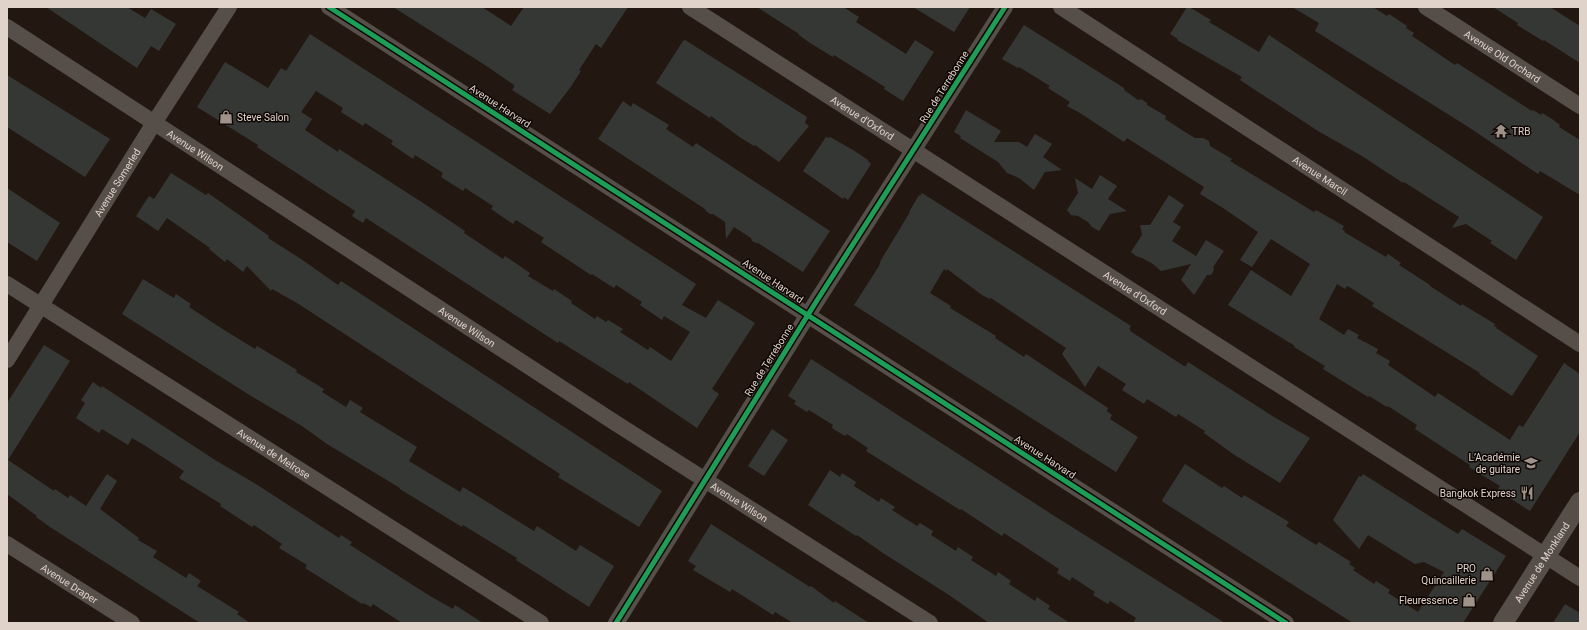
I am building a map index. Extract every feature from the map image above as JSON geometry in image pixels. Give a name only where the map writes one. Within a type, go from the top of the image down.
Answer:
[{"type":"street","name":"Avenue Somerled","points":[[7,360],[154,123],[229,7]]},
{"type":"street","name":"Avenue Harvard","points":[[329,7],[717,255],[808,316],[1286,623]]},
{"type":"street","name":"Avenue d'Oxford","points":[[690,7],[1580,578]]},
{"type":"street","name":"Rue de Terrebonne","points":[[616,623],[704,480],[1005,7]]},
{"type":"street","name":"Avenue Marcil","points":[[1061,7],[1580,344]]},
{"type":"street","name":"Avenue Old Orchard","points":[[1426,7],[1580,106]]},
{"type":"street","name":"Avenue Wilson","points":[[7,27],[704,480],[930,623]]},
{"type":"street","name":"Avenue de Melrose","points":[[7,284],[541,623]]},
{"type":"street","name":"Avenue de Monkland","points":[[1503,623],[1580,502]]},
{"type":"street","name":"Avenue Draper","points":[[7,544],[132,623]]},
{"type":"building","points":[[46,7],[127,7],[145,18],[151,9],[176,24],[159,51],[151,46],[137,68]]},
{"type":"building","points":[[393,7],[482,7],[511,26],[524,7],[628,7],[601,48],[596,44],[579,70],[581,71],[570,88],[550,114],[512,90],[514,85],[485,65]]},
{"type":"building","points":[[757,7],[843,7],[859,17],[856,22],[906,54],[915,40],[934,52],[903,101],[884,89],[885,87],[834,55],[833,57],[810,43],[799,34]]},
{"type":"building","points":[[913,7],[970,7],[954,32]]},
{"type":"building","points":[[1187,7],[1211,20],[1209,22],[1259,52],[1269,35],[1543,217],[1516,260],[1490,243],[1492,241],[1466,224],[1452,228],[1459,217],[1362,156],[1318,131],[1240,80],[1242,77],[1177,40],[1178,39],[1170,34]]},
{"type":"building","points":[[1292,7],[1373,7],[1387,16],[1389,14],[1407,26],[1406,28],[1414,33],[1412,36],[1455,65],[1457,63],[1532,111],[1533,110],[1541,115],[1542,113],[1552,119],[1560,125],[1559,127],[1580,140],[1580,195],[1540,171],[1538,174],[1470,128],[1315,31],[1319,23]]},
{"type":"building","points":[[1493,7],[1550,7],[1580,26],[1580,63],[1517,25],[1518,23]]},
{"type":"building","points":[[1024,25],[1124,88],[1124,90],[1138,100],[1141,99],[1147,103],[1147,105],[1166,116],[1165,119],[1185,132],[1195,138],[1203,138],[1209,141],[1210,146],[1232,159],[1230,161],[1314,212],[1316,210],[1344,226],[1342,229],[1345,231],[1344,232],[1386,257],[1388,254],[1401,263],[1399,265],[1461,306],[1462,304],[1495,324],[1494,326],[1497,327],[1496,328],[1538,356],[1512,396],[1479,374],[1480,373],[1372,306],[1374,303],[1351,288],[1347,286],[1345,289],[1337,284],[1319,319],[1344,335],[1348,329],[1359,335],[1357,338],[1378,349],[1376,353],[1390,361],[1388,365],[1435,397],[1438,393],[1510,440],[1519,425],[1523,427],[1564,363],[1580,374],[1580,432],[1530,511],[1497,490],[1500,486],[1469,467],[1470,465],[1415,429],[1417,425],[1388,406],[1387,407],[1369,396],[1368,397],[1323,369],[1325,366],[1228,305],[1251,270],[1291,296],[1310,264],[1271,239],[1252,267],[1240,260],[1258,232],[1200,194],[1204,187],[1127,138],[1124,142],[1067,106],[1070,102],[1048,88],[1050,86],[1019,67],[1018,68],[1002,59]]},
{"type":"building","points":[[310,34],[696,284],[682,305],[706,318],[718,300],[755,323],[712,389],[719,394],[697,428],[629,382],[628,384],[559,341],[558,343],[366,218],[363,223],[352,216],[355,211],[257,147],[258,145],[197,107],[225,62],[268,88],[281,68],[286,71]],"holes":[[[316,91],[343,108],[341,112],[363,126],[365,123],[393,141],[391,144],[413,159],[415,155],[443,173],[441,177],[463,191],[465,188],[493,206],[491,209],[513,224],[516,220],[544,238],[541,242],[591,275],[592,274],[614,288],[616,285],[642,302],[640,305],[662,320],[664,316],[690,332],[671,361],[650,347],[648,350],[620,332],[623,329],[608,320],[606,322],[597,316],[595,319],[571,303],[572,301],[554,289],[553,291],[528,276],[530,273],[505,256],[503,259],[420,201],[339,149],[338,152],[305,130],[312,119],[301,112]]]},
{"type":"building","points":[[685,40],[807,117],[805,123],[809,126],[779,162],[755,145],[754,146],[741,138],[711,116],[710,118],[656,83]]},
{"type":"building","points":[[7,75],[110,139],[85,177],[7,127]]},
{"type":"building","points":[[623,101],[631,107],[633,103],[669,125],[666,129],[693,147],[696,143],[830,231],[803,272],[758,243],[752,241],[751,238],[734,227],[726,239],[725,222],[713,214],[710,214],[705,209],[598,139]]},
{"type":"building","points":[[966,110],[1001,131],[994,142],[1019,142],[1027,147],[1035,134],[1052,144],[1043,157],[1062,170],[1045,172],[1034,190],[1019,178],[1007,173],[998,162],[960,138],[961,136],[954,132]]},
{"type":"building","points":[[826,137],[830,137],[853,150],[868,160],[871,164],[848,200],[844,197],[843,199],[803,171]]},
{"type":"building","points":[[171,173],[206,195],[208,193],[269,236],[268,238],[338,285],[341,281],[662,491],[639,527],[558,477],[560,474],[297,303],[272,289],[271,291],[247,266],[243,272],[227,259],[225,262],[209,249],[210,248],[167,218],[158,231],[136,216],[149,196],[154,199]]},
{"type":"building","points":[[1100,175],[1117,186],[1108,199],[1127,211],[1110,214],[1099,231],[1078,216],[1071,215],[1067,210],[1078,193],[1075,178],[1092,189]]},
{"type":"building","points":[[7,188],[60,223],[37,261],[7,242]]},
{"type":"building","points":[[922,193],[1131,326],[1129,329],[1131,330],[1130,331],[1184,366],[1186,366],[1188,362],[1274,417],[1310,438],[1280,483],[1233,454],[1204,433],[1205,431],[1178,414],[1176,417],[1147,399],[1144,404],[1122,390],[1126,384],[1098,366],[1085,387],[1062,354],[1066,348],[991,298],[990,299],[982,295],[947,269],[946,271],[944,269],[930,293],[951,306],[950,308],[996,336],[995,338],[1024,357],[1026,354],[1108,408],[1107,411],[1112,415],[1110,419],[1138,437],[1116,472],[854,305],[879,266],[881,260],[919,195],[920,196]]},
{"type":"building","points":[[1169,195],[1184,205],[1173,222],[1181,227],[1172,241],[1196,256],[1206,240],[1224,251],[1213,267],[1214,270],[1211,275],[1207,275],[1194,295],[1181,280],[1191,264],[1161,271],[1153,264],[1131,252],[1142,235],[1140,225],[1150,225]]},
{"type":"building","points":[[143,279],[174,298],[176,294],[191,304],[189,307],[221,328],[255,349],[257,346],[297,370],[296,372],[324,389],[322,392],[346,407],[350,400],[363,408],[360,412],[417,447],[409,461],[460,492],[463,487],[534,531],[537,526],[576,551],[580,545],[614,566],[589,607],[516,560],[517,558],[463,525],[462,527],[327,444],[302,426],[251,396],[122,314]]},
{"type":"building","points":[[44,345],[70,361],[8,460],[54,491],[55,489],[68,498],[70,495],[86,506],[107,474],[117,481],[100,509],[139,538],[138,540],[157,551],[153,557],[186,578],[189,573],[201,581],[197,586],[239,612],[237,614],[250,623],[200,623],[50,527],[7,494],[7,403]]},
{"type":"building","points":[[811,359],[1056,517],[1225,623],[1133,623],[1136,618],[1110,601],[1108,604],[1093,595],[1095,592],[1072,577],[1070,581],[1057,573],[1059,569],[1004,533],[1002,536],[866,451],[868,448],[847,434],[845,436],[832,428],[833,425],[809,410],[807,412],[794,404],[796,401],[788,396]]},
{"type":"building","points":[[93,382],[101,388],[102,386],[215,460],[256,484],[339,538],[341,535],[352,542],[350,545],[430,596],[453,609],[455,605],[483,623],[402,623],[373,604],[371,607],[363,603],[362,604],[305,568],[307,565],[279,548],[282,544],[254,525],[252,527],[220,506],[221,504],[179,478],[184,471],[132,438],[128,445],[102,429],[99,433],[76,418],[85,403],[81,400]]},
{"type":"building","points":[[772,429],[788,440],[764,476],[748,466]]},
{"type":"building","points":[[1185,464],[1222,488],[1224,486],[1242,498],[1244,495],[1289,522],[1286,526],[1316,545],[1319,542],[1351,562],[1349,564],[1355,568],[1353,570],[1374,584],[1376,581],[1390,590],[1388,593],[1418,612],[1444,572],[1424,562],[1415,564],[1368,535],[1359,549],[1333,520],[1359,476],[1361,477],[1363,474],[1458,534],[1462,529],[1506,556],[1463,623],[1353,623],[1163,502],[1162,500]]},
{"type":"building","points":[[830,470],[840,477],[842,473],[856,482],[854,486],[879,502],[881,498],[895,507],[892,510],[917,526],[920,523],[933,531],[931,535],[956,551],[958,547],[973,557],[971,560],[996,576],[998,572],[1011,581],[1009,584],[1035,601],[1037,597],[1050,606],[1048,609],[1070,623],[989,623],[857,535],[856,536],[808,505]]},
{"type":"building","points":[[711,524],[810,587],[811,586],[834,603],[835,601],[869,623],[793,623],[775,612],[773,615],[732,589],[730,592],[693,570],[696,566],[688,561]]},
{"type":"building","points":[[1565,604],[1580,613],[1580,623],[1553,623]]},
{"type":"cycle path","points":[[329,7],[569,160],[1286,623]]},
{"type":"cycle path","points":[[616,623],[816,302],[1005,7]]},
{"type":"place","name":"Steve Salon","points":[[226,117]]},
{"type":"place","name":"TRB","points":[[1501,131]]},
{"type":"place","name":"L’Académie de guitare","points":[[1531,463]]},
{"type":"place","name":"Bangkok Express","points":[[1527,493]]},
{"type":"place","name":"PRO Quincaillerie","points":[[1487,574]]},
{"type":"place","name":"Fleuressence","points":[[1469,600]]}]
